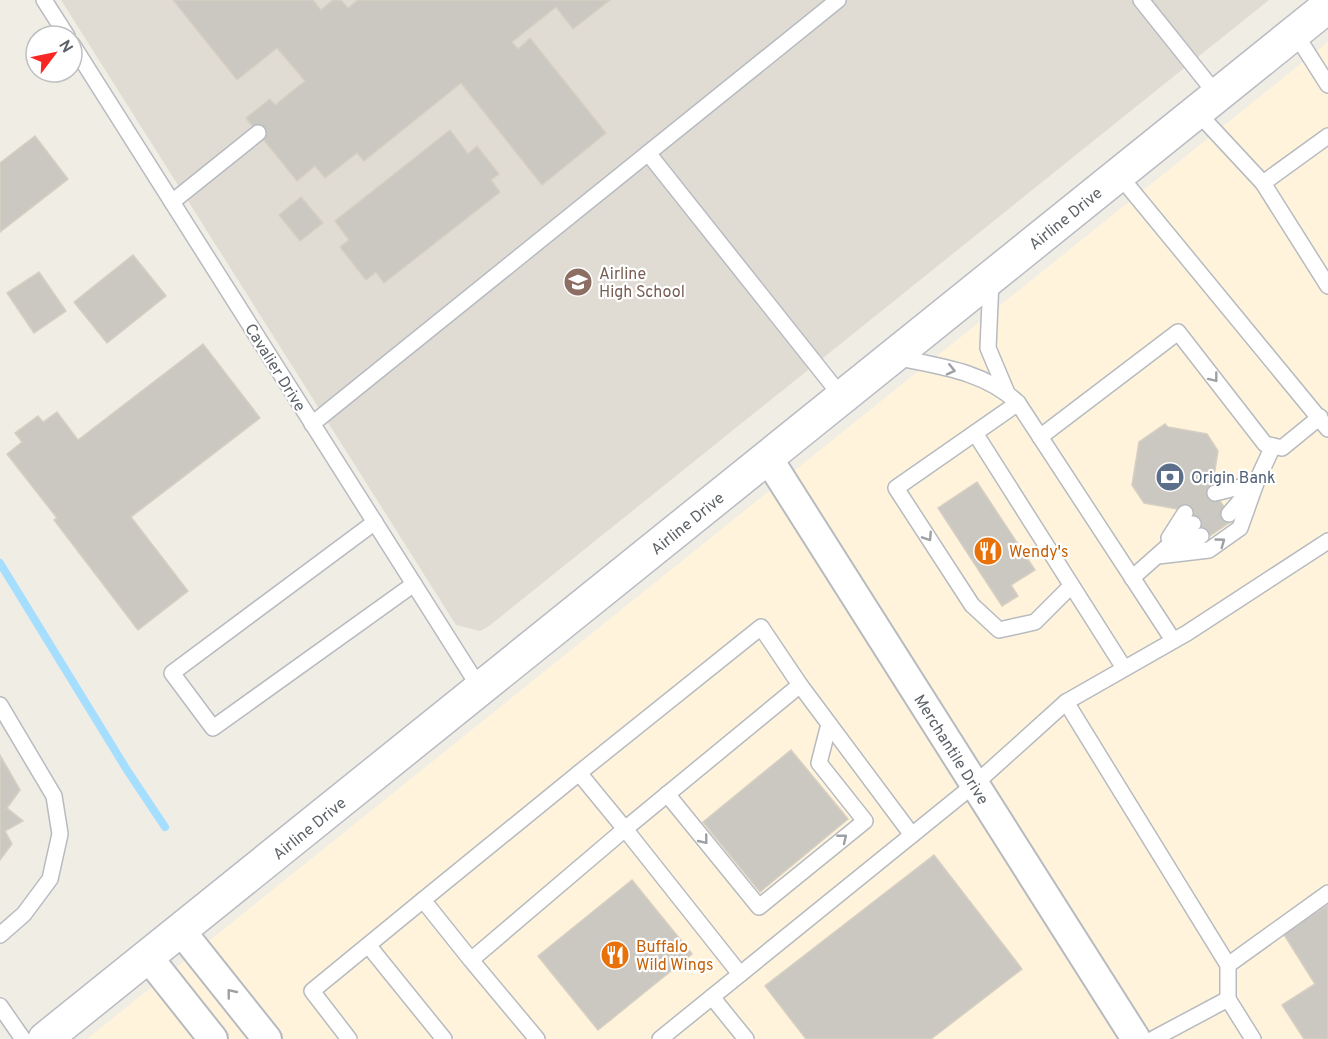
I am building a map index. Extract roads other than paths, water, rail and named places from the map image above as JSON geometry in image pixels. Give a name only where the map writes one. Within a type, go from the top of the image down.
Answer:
[{"type":"main road","name":"Airline Drive","points":[[45,1039],[1328,6]]},
{"type":"street","name":"Merchantile Drive","points":[[768,458],[1136,1039]]},
{"type":"street","points":[[181,931],[267,1039]]},
{"type":"street","points":[[148,957],[213,1039]]},
{"type":"lane","points":[[44,0],[59,24]]},
{"type":"lane","points":[[312,424],[838,0]]},
{"type":"lane","points":[[1142,0],[1207,104],[1263,183],[1328,286]]},
{"type":"lane","points":[[1295,33],[1328,85]]},
{"type":"lane","name":"Cavalier Drive","points":[[84,63],[481,690]]},
{"type":"lane","points":[[172,202],[258,133]]},
{"type":"lane","points":[[1263,183],[1328,136]]},
{"type":"lane","points":[[648,153],[842,397]]},
{"type":"lane","points":[[1040,437],[1178,332],[1265,444],[1281,448],[1324,423],[1119,175]]},
{"type":"lane","points":[[991,278],[988,348],[1013,398],[1173,640]]},
{"type":"lane","points":[[894,357],[972,374],[1013,398]]},
{"type":"lane","points":[[1013,398],[975,433],[896,488],[972,605],[999,630],[1035,622],[1071,586]]},
{"type":"lane","points":[[975,433],[1124,668]]},
{"type":"lane","points":[[1158,556],[1209,550],[1240,528],[1256,483],[1273,446]]},
{"type":"lane","points":[[1256,483],[1222,503],[1256,483]]},
{"type":"lane","points":[[375,522],[172,673],[213,728],[414,584]]},
{"type":"lane","points":[[1132,578],[1193,524]]},
{"type":"lane","points":[[660,1039],[975,784],[1066,702],[1173,640],[1328,541]]},
{"type":"lane","points":[[349,1039],[312,992],[761,627],[800,685],[912,836]]},
{"type":"lane","points":[[471,960],[800,685]]},
{"type":"lane","points":[[1066,702],[1228,965],[1228,999],[1254,1039]]},
{"type":"lane","points":[[0,705],[54,796],[60,834],[50,879],[24,914],[0,935]]},
{"type":"lane","points":[[667,794],[759,907],[865,821],[819,763],[829,724]]},
{"type":"lane","points":[[579,773],[740,974]]},
{"type":"lane","points":[[1228,965],[1328,893]]},
{"type":"lane","points":[[423,900],[537,1039]]},
{"type":"lane","points":[[368,945],[444,1039]]},
{"type":"lane","points":[[712,997],[746,1039]]},
{"type":"lane","points":[[1153,1039],[1228,999]]},
{"type":"lane","points":[[0,1006],[22,1039]]},
{"type":"waterway","points":[[0,563],[127,770],[165,827]]},
{"type":"place","name":"Airline High School","points":[[578,282]]},
{"type":"place","name":"Origin Bank","points":[[1170,477]]},
{"type":"place","name":"Wendy's","points":[[988,551]]},
{"type":"place","name":"Buffalo Wild Wings","points":[[615,955]]}]
